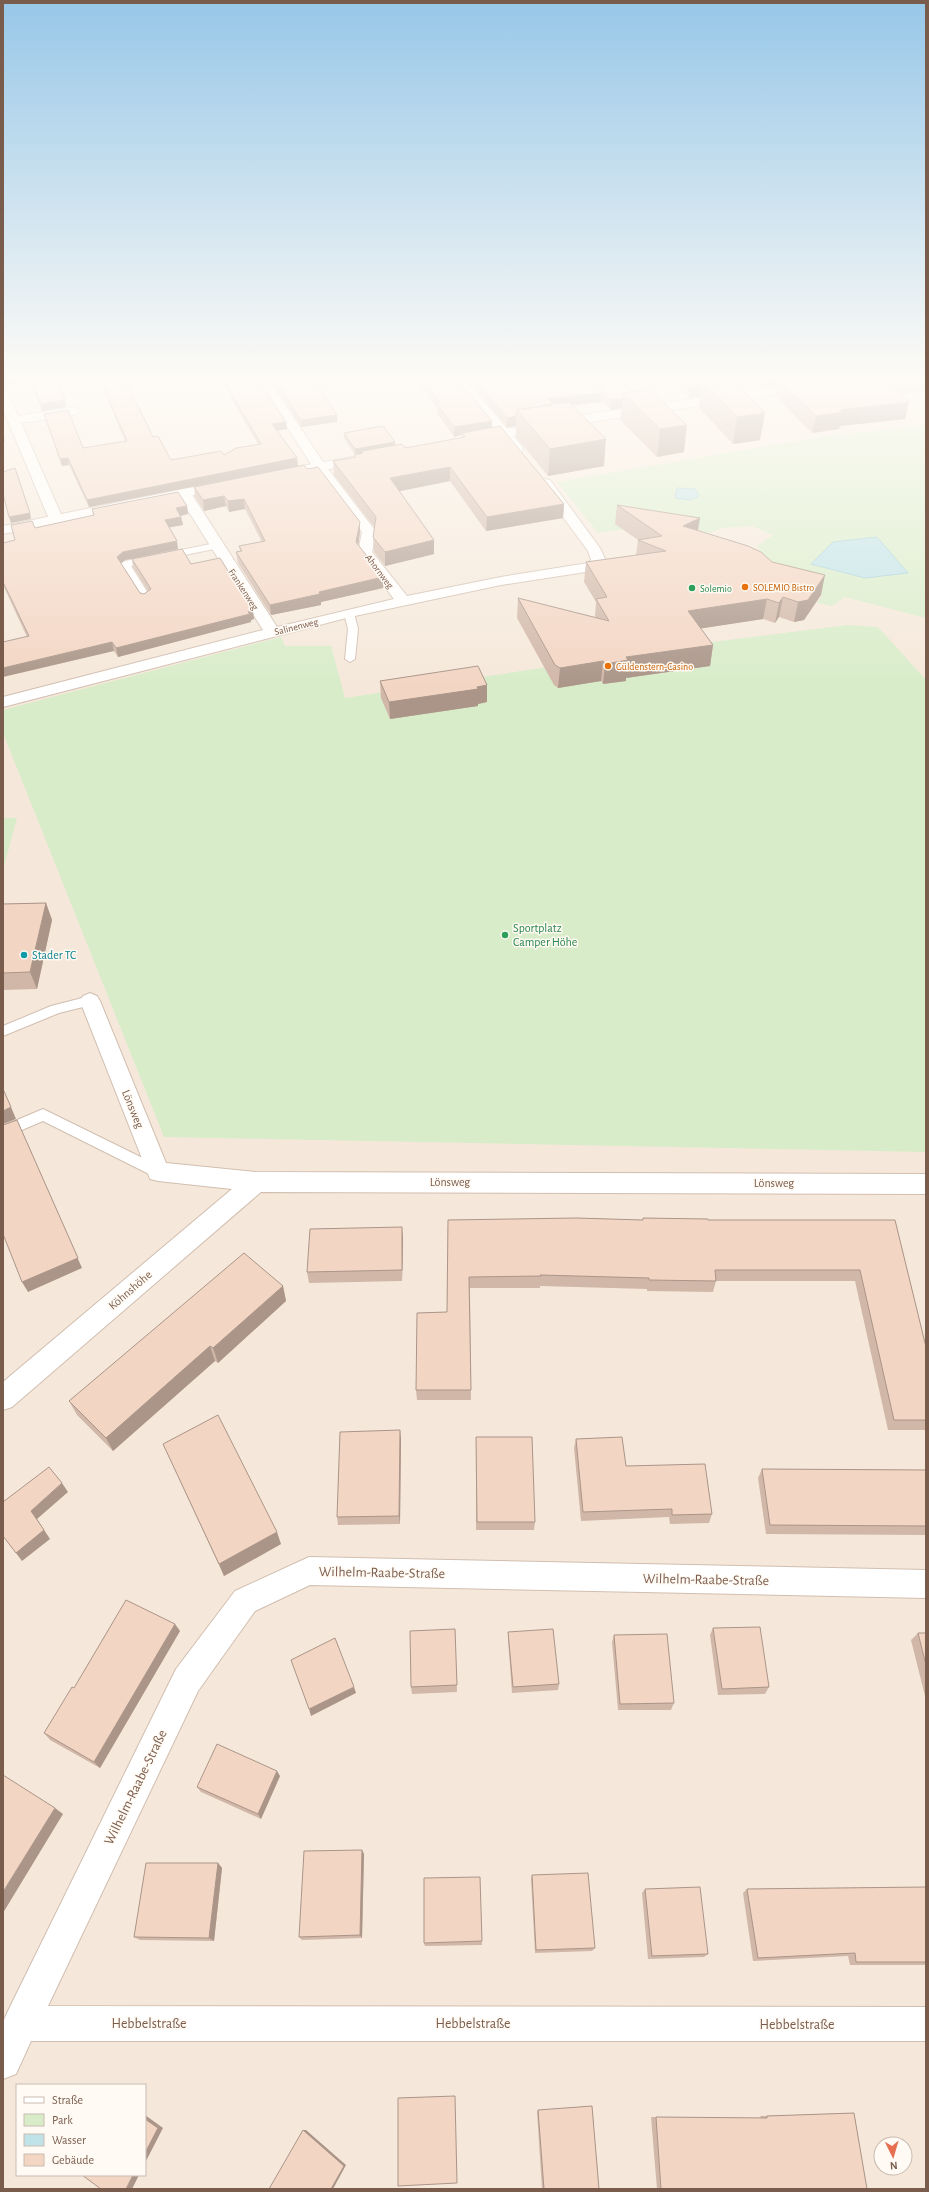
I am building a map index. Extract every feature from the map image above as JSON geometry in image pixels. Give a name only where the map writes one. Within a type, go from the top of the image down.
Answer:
[{"type":"street","points":[[41,483],[56,520]]},
{"type":"street","points":[[3,530],[232,483]]},
{"type":"street","name":"Ahornweg","points":[[332,483],[369,532],[365,552],[403,601]]},
{"type":"street","name":"Salinenweg","points":[[3,702],[349,613],[501,581],[592,567],[599,561],[595,551],[560,501],[545,483]]},
{"type":"street","name":"Frankenweg","points":[[184,493],[216,546],[272,632]]},
{"type":"street","name":"Lönsweg","points":[[90,1001],[158,1172],[256,1182],[926,1184]]},
{"type":"street","name":"Köhnshöhe","points":[[3,1398],[256,1182]]},
{"type":"street","name":"Wilhelm-Raabe-Straße","points":[[3,2061],[20,2023],[187,1680],[245,1601],[310,1571],[926,1584]]},
{"type":"street","name":"Hebbelstraße","points":[[20,2023],[926,2024]]},
{"type":"lane","points":[[146,598],[125,564],[216,546]]},
{"type":"lane","points":[[349,613],[353,629],[350,659]]},
{"type":"lane","points":[[3,1031],[56,1009],[90,1001]]},
{"type":"lane","points":[[3,1132],[43,1116],[158,1172]]},
{"type":"shaded area","points":[[3,483],[926,483],[926,2189],[3,2189]]},
{"type":"green space","points":[[558,483],[926,483],[926,618],[845,597],[832,606],[817,603],[822,595],[778,582],[776,571],[757,546],[773,535],[752,526],[723,528],[706,534],[699,529],[684,536],[643,527],[598,533]]},
{"type":"green space","name":"Sportplatz Camper Höhe","points":[[847,625],[878,627],[926,680],[926,1152],[164,1137],[3,733],[3,710],[281,637],[285,646],[331,646],[345,698],[704,643]]},
{"type":"green space","points":[[3,818],[17,818],[3,870]]},
{"type":"water","points":[[677,488],[695,489],[698,493],[698,497],[689,500],[675,498]]},
{"type":"water","points":[[877,537],[908,573],[865,578],[811,564],[833,542]]},
{"type":"building","points":[[3,483],[20,483],[30,513],[9,517],[3,494]]},
{"type":"building","points":[[79,483],[171,483],[87,500]]},
{"type":"building","points":[[213,483],[330,483],[360,522],[356,542],[383,577],[319,592],[320,594],[270,605],[236,552],[242,551],[239,546],[265,541],[244,499],[228,501],[224,496],[203,500],[194,487]]},
{"type":"building","points":[[350,483],[394,483],[434,540],[385,552],[373,537],[376,517]]},
{"type":"building","points":[[462,483],[547,483],[564,504],[487,517]]},
{"type":"building","points":[[178,492],[187,506],[176,508],[181,517],[165,520],[177,541],[123,552],[117,557],[140,593],[144,594],[151,589],[132,559],[182,549],[191,564],[220,558],[253,611],[248,612],[250,614],[116,648],[112,642],[3,668],[3,642],[29,636],[3,582],[3,543],[15,540],[11,525],[32,521],[35,528],[94,515],[92,509]]},
{"type":"building","points":[[617,505],[700,518],[683,526],[748,546],[761,552],[772,562],[825,575],[808,600],[798,602],[783,597],[779,603],[767,599],[688,611],[713,645],[626,657],[628,660],[605,664],[603,661],[560,668],[555,665],[518,598],[609,621],[596,599],[607,597],[586,562],[666,551],[638,540],[662,536]]},
{"type":"building","points":[[478,666],[487,685],[477,687],[478,689],[389,702],[380,681]]},
{"type":"building","points":[[46,903],[30,972],[3,973],[3,904]]},
{"type":"building","points":[[3,1089],[11,1107],[3,1111]]},
{"type":"building","points":[[17,1120],[78,1258],[22,1282],[3,1234],[3,1125]]},
{"type":"building","points":[[576,1218],[643,1220],[643,1218],[708,1220],[895,1220],[926,1347],[926,1420],[894,1420],[860,1270],[715,1270],[716,1281],[649,1280],[649,1278],[540,1275],[541,1276],[469,1277],[471,1390],[416,1390],[417,1313],[447,1312],[448,1220]]},
{"type":"building","points":[[402,1227],[402,1270],[307,1272],[310,1229]]},
{"type":"building","points":[[244,1253],[283,1286],[213,1348],[210,1346],[106,1438],[69,1401]]},
{"type":"building","points":[[218,1415],[277,1532],[219,1564],[163,1444]]},
{"type":"building","points":[[400,1430],[399,1516],[337,1517],[340,1432]]},
{"type":"building","points":[[476,1437],[532,1437],[535,1522],[477,1522]]},
{"type":"building","points":[[622,1437],[626,1466],[705,1464],[712,1514],[672,1515],[672,1509],[583,1512],[576,1439]]},
{"type":"building","points":[[49,1467],[62,1483],[31,1511],[44,1530],[16,1553],[3,1536],[3,1502]]},
{"type":"building","points":[[762,1469],[926,1470],[926,1526],[770,1525]]},
{"type":"building","points":[[126,1600],[175,1624],[94,1762],[44,1733],[72,1687],[74,1688]]},
{"type":"building","points":[[760,1627],[769,1687],[722,1689],[713,1628]]},
{"type":"building","points":[[455,1629],[457,1685],[411,1687],[410,1631]]},
{"type":"building","points":[[553,1629],[559,1684],[513,1687],[508,1632]]},
{"type":"building","points":[[918,1633],[926,1633],[926,1665]]},
{"type":"building","points":[[667,1634],[674,1703],[620,1704],[614,1635]]},
{"type":"building","points":[[335,1638],[354,1687],[309,1709],[291,1660]]},
{"type":"building","points":[[217,1744],[277,1771],[258,1814],[197,1787]]},
{"type":"building","points":[[3,1775],[55,1808],[3,1892]]},
{"type":"building","points":[[362,1850],[360,1935],[299,1937],[304,1851]]},
{"type":"building","points":[[146,1863],[218,1863],[209,1938],[134,1937]]},
{"type":"building","points":[[588,1873],[595,1948],[536,1950],[532,1875]]},
{"type":"building","points":[[480,1877],[482,1941],[424,1943],[424,1878]]},
{"type":"building","points":[[700,1887],[708,1954],[652,1956],[645,1889]]},
{"type":"building","points":[[926,1887],[926,1962],[856,1962],[855,1953],[758,1958],[747,1889]]},
{"type":"building","points":[[455,2096],[457,2183],[398,2186],[398,2098]]},
{"type":"building","points":[[592,2106],[599,2189],[544,2189],[538,2110]]},
{"type":"building","points":[[854,2113],[867,2189],[661,2189],[656,2117],[767,2118],[767,2116]]},
{"type":"building","points":[[146,2120],[158,2128],[146,2151]]},
{"type":"building","points":[[303,2130],[344,2166],[331,2189],[269,2189]]},
{"type":"building","points":[[83,2176],[132,2176],[126,2189],[101,2189]]},
{"type":"place","name":"SOLEMIO Bistro","points":[[745,587]]},
{"type":"place","name":"Solemio","points":[[692,588]]},
{"type":"place","name":"Güldenstern-Casino","points":[[608,666]]},
{"type":"place","name":"Sportplatz Camper Höhe","points":[[505,935]]},
{"type":"place","name":"Stader TC","points":[[24,955]]}]
